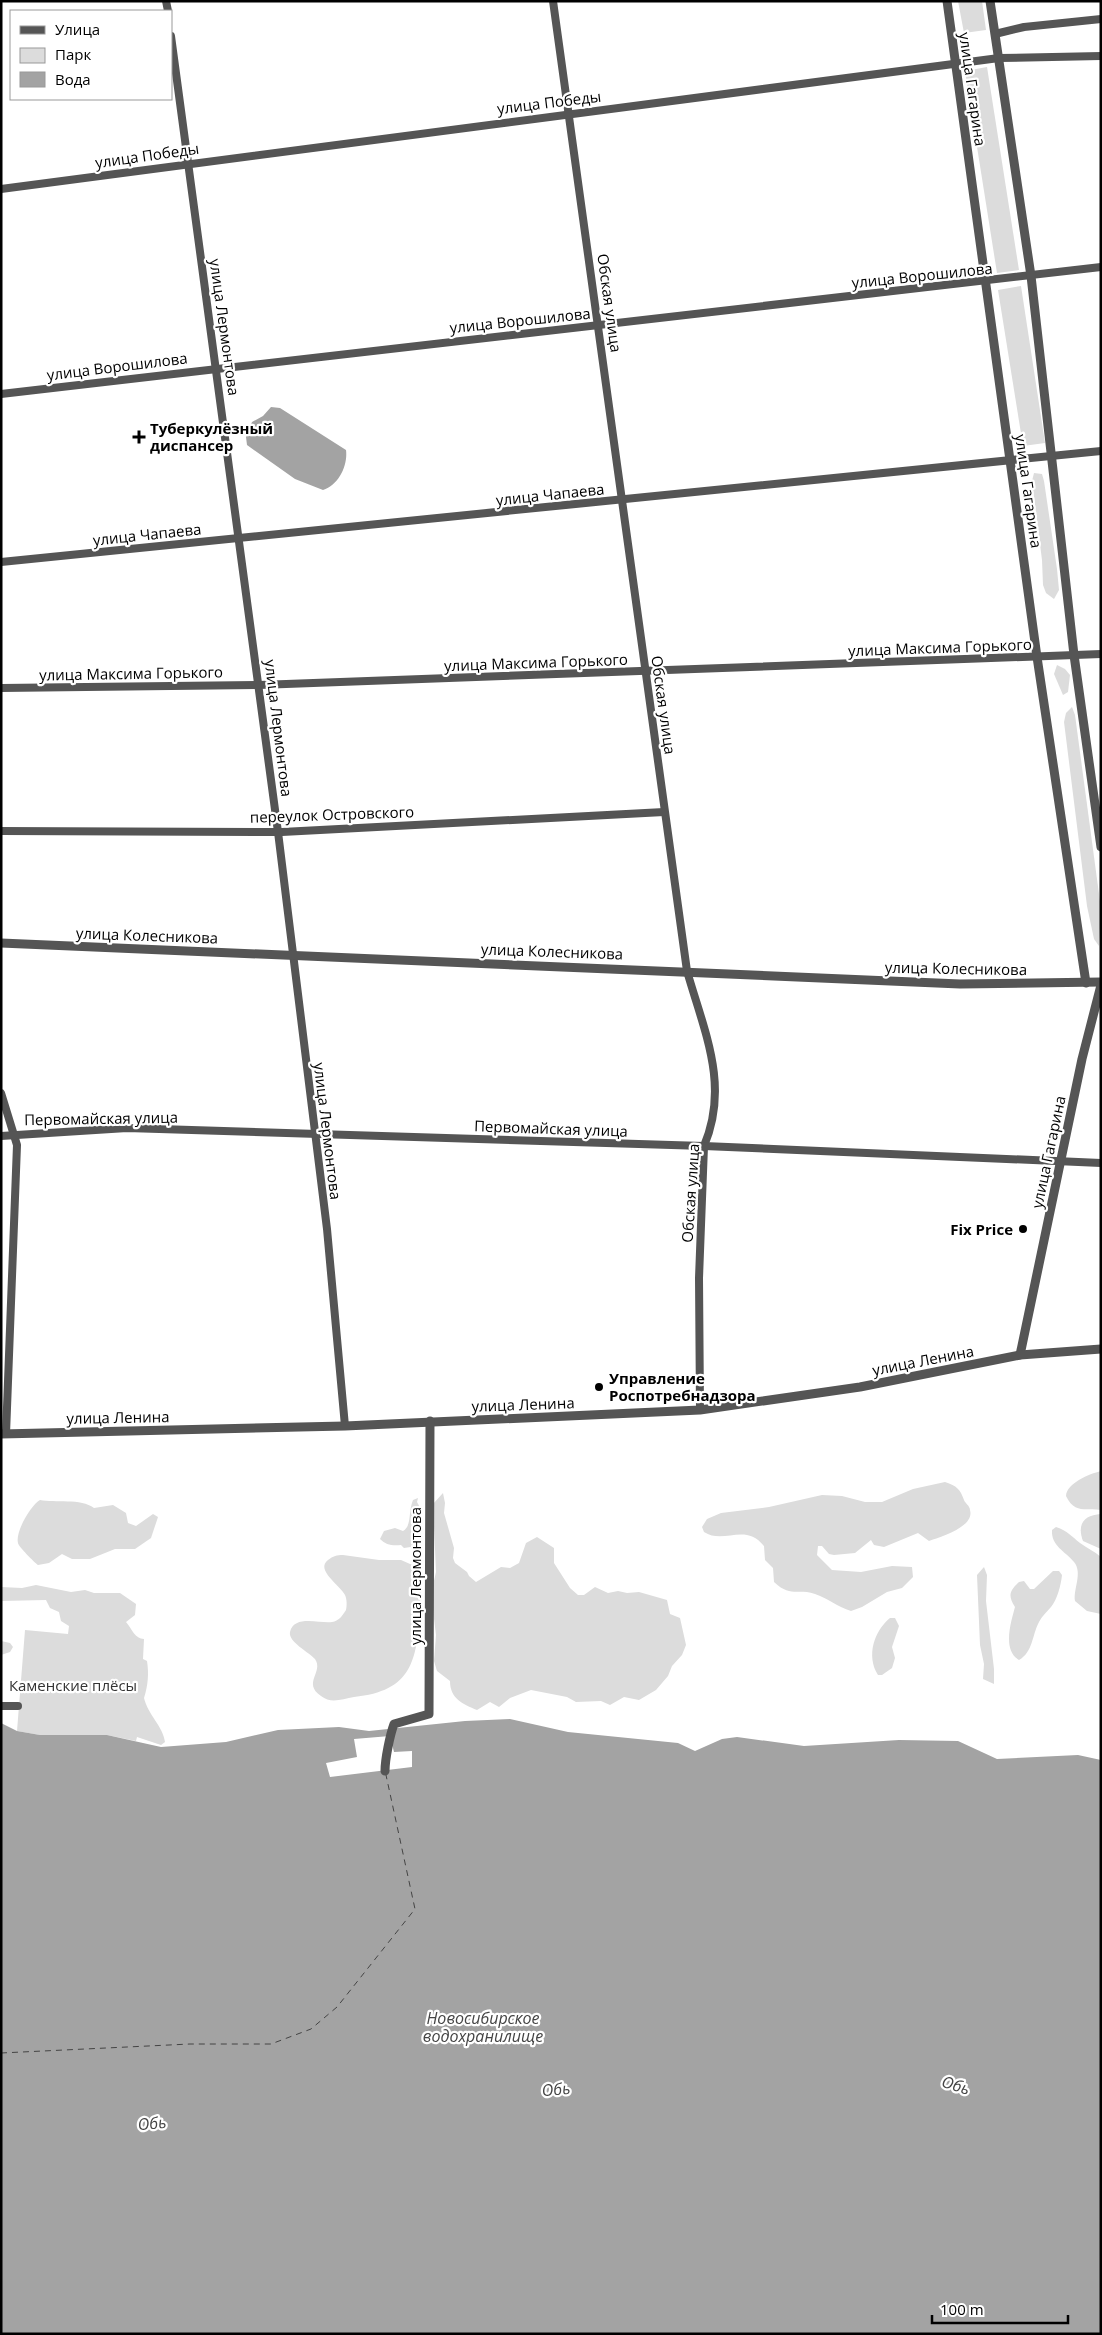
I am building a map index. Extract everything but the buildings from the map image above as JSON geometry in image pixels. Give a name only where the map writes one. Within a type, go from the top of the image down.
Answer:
[{"type":"street","name":"Обская улица","points":[[553,1],[687,971],[716,1081],[716,1108],[711,1129],[704,1146],[699,1278],[700,1410]]},
{"type":"street","name":"улица Гагарина","points":[[947,1],[1037,657],[1086,983]]},
{"type":"street","name":"улица Гагарина","points":[[990,1],[1032,276],[1074,655],[1101,847]]},
{"type":"street","points":[[995,34],[1024,27],[1101,19]]},
{"type":"street","name":"улица Лермонтова","points":[[172,43],[278,832],[327,1229],[345,1426]]},
{"type":"street","name":"улица Победы","points":[[1,189],[956,63],[999,58],[1101,56]]},
{"type":"street","name":"улица Ворошилова","points":[[1,394],[217,367],[985,282],[1101,267]]},
{"type":"street","name":"улица Чапаева","points":[[1,562],[1101,451]]},
{"type":"street","name":"улица Максима Горького","points":[[1,688],[259,685],[1101,654]]},
{"type":"street","name":"переулок Островского","points":[[1,831],[278,832],[664,812]]},
{"type":"street","name":"улица Колесникова","points":[[1,943],[960,984],[1101,983]]},
{"type":"street","name":"улица Гагарина","points":[[1020,1355],[1082,1059],[1101,983]]},
{"type":"street","points":[[1,1093],[17,1145],[4,1434]]},
{"type":"street","name":"Первомайская улица","points":[[1,1136],[127,1128],[704,1146],[1101,1163]]},
{"type":"street","name":"улица Ленина","points":[[4,1434],[345,1426],[700,1410],[860,1387],[1020,1355],[1101,1349]]},
{"type":"street","name":"улица Лермонтова","points":[[385,1771],[385,1762],[390,1747],[389,1737],[394,1724],[429,1714],[430,1421]]},
{"type":"street","points":[[1,1706],[18,1706]]},
{"type":"green space","points":[[958,1],[982,1],[986,30],[964,33]]},
{"type":"green space","points":[[987,67],[1019,270],[997,273],[965,71]]},
{"type":"green space","points":[[1021,286],[1045,443],[1023,446],[998,290]]},
{"type":"green space","points":[[1034,473],[1042,474],[1044,481],[1059,590],[1054,599],[1046,593],[1043,585],[1042,560],[1032,481]]},
{"type":"green space","points":[[1057,665],[1065,669],[1070,675],[1068,692],[1063,695],[1054,674]]},
{"type":"green space","points":[[1072,707],[1075,715],[1101,909],[1099,946],[1094,939],[1087,906],[1064,722],[1066,713]]},
{"type":"green space","points":[[1101,1471],[1101,1510],[1082,1509],[1073,1506],[1066,1496],[1070,1487],[1085,1477]]},
{"type":"green space","points":[[945,1482],[958,1488],[970,1509],[970,1516],[967,1521],[956,1530],[929,1541],[918,1533],[884,1547],[874,1545],[871,1540],[855,1553],[834,1555],[829,1554],[822,1546],[818,1546],[817,1555],[832,1570],[861,1572],[892,1566],[912,1567],[913,1577],[902,1588],[887,1592],[862,1607],[851,1611],[815,1594],[785,1590],[780,1587],[774,1582],[773,1568],[765,1560],[764,1546],[757,1539],[742,1534],[712,1535],[704,1532],[702,1527],[707,1519],[721,1513],[769,1507],[822,1495],[842,1496],[865,1502],[882,1502],[913,1489]]},
{"type":"green space","points":[[443,1493],[444,1513],[454,1548],[453,1558],[455,1563],[476,1582],[501,1567],[510,1568],[519,1563],[526,1543],[537,1537],[554,1548],[554,1563],[570,1588],[578,1595],[584,1595],[595,1587],[608,1593],[618,1591],[627,1593],[639,1592],[667,1600],[670,1614],[680,1618],[686,1645],[682,1655],[672,1666],[668,1676],[656,1690],[639,1700],[624,1697],[610,1705],[601,1701],[576,1702],[567,1697],[531,1690],[510,1698],[499,1707],[490,1702],[477,1710],[458,1700],[452,1692],[450,1681],[437,1671],[434,1661],[436,1635],[431,1594],[436,1572],[433,1504]]},
{"type":"green space","points":[[418,1498],[417,1502],[421,1512],[422,1523],[417,1546],[404,1548],[401,1545],[389,1545],[382,1541],[380,1539],[384,1531],[395,1528],[403,1531],[406,1529],[413,1500]]},
{"type":"green space","points":[[40,1500],[82,1503],[94,1508],[113,1505],[126,1513],[128,1523],[136,1526],[153,1514],[158,1517],[151,1538],[135,1549],[115,1549],[90,1559],[72,1559],[62,1554],[49,1563],[38,1565],[18,1543],[18,1538],[24,1519],[32,1507]]},
{"type":"green space","points":[[1101,1514],[1101,1549],[1083,1541],[1081,1526],[1090,1516]]},
{"type":"green space","points":[[1056,1527],[1101,1557],[1101,1614],[1087,1611],[1075,1601],[1078,1576],[1077,1566],[1056,1544],[1052,1536],[1052,1530]]},
{"type":"green space","points":[[343,1555],[379,1560],[401,1560],[419,1568],[421,1583],[419,1627],[413,1658],[408,1670],[400,1680],[388,1688],[373,1694],[341,1700],[329,1700],[321,1696],[313,1687],[317,1668],[315,1659],[295,1643],[290,1636],[290,1632],[293,1626],[302,1621],[334,1621],[345,1612],[347,1605],[345,1595],[324,1568],[328,1560],[335,1556]]},
{"type":"green space","points":[[984,1567],[987,1575],[986,1601],[994,1684],[983,1679],[984,1664],[980,1645],[977,1575]]},
{"type":"green space","points":[[1053,1571],[1059,1571],[1062,1575],[1057,1596],[1039,1622],[1027,1653],[1019,1660],[1011,1650],[1009,1643],[1015,1607],[1011,1600],[1011,1591],[1019,1582],[1024,1581],[1030,1589],[1034,1589]]},
{"type":"green space","name":"Каменские плёсы","points":[[36,1585],[71,1592],[85,1590],[94,1593],[120,1593],[136,1604],[135,1615],[126,1622],[136,1635],[144,1639],[143,1659],[147,1661],[148,1675],[144,1698],[164,1736],[165,1742],[161,1745],[137,1737],[136,1741],[107,1735],[40,1735],[17,1731],[25,1630],[68,1634],[69,1626],[61,1621],[59,1612],[50,1608],[46,1600],[1,1601],[1,1587],[22,1588]]},
{"type":"green space","points":[[890,1618],[895,1618],[899,1626],[892,1647],[895,1658],[892,1668],[882,1675],[878,1675],[874,1668],[872,1652],[876,1637],[884,1623]]},
{"type":"green space","points":[[1,1641],[10,1643],[13,1647],[10,1652],[1,1655]]},
{"type":"water","points":[[271,407],[280,408],[346,450],[344,468],[334,484],[323,490],[295,479],[247,445],[246,437],[252,422],[263,416]]},
{"type":"water","name":"Новосибирское водохранилище","points":[[510,1719],[568,1732],[678,1743],[695,1751],[722,1739],[737,1737],[804,1746],[899,1740],[958,1741],[997,1759],[1078,1755],[1101,1760],[1101,2334],[1,2334],[1,1723],[17,1731],[40,1735],[107,1735],[161,1747],[226,1742],[278,1730],[339,1727],[369,1731],[465,1721]]},
{"type":"pier","points":[[390,1736],[394,1752],[412,1751],[412,1767],[330,1777],[326,1763],[357,1757],[354,1739]]},
{"type":"ferry route","points":[[1,2053],[190,2044],[271,2044],[311,2029],[337,2007],[415,1909],[386,1775]]},
{"type":"place","name":"Туберкулёзный диспансер","points":[[139,437]]},
{"type":"place","name":"Fix Price","points":[[1023,1229]]},
{"type":"place","name":"Управление Роспотребнадзора","points":[[599,1387]]},
{"type":"water label","name":"Обь","points":[[956,2085]]},
{"type":"water label","name":"Обь","points":[[556,2089]]},
{"type":"water label","name":"Обь","points":[[152,2123]]}]
